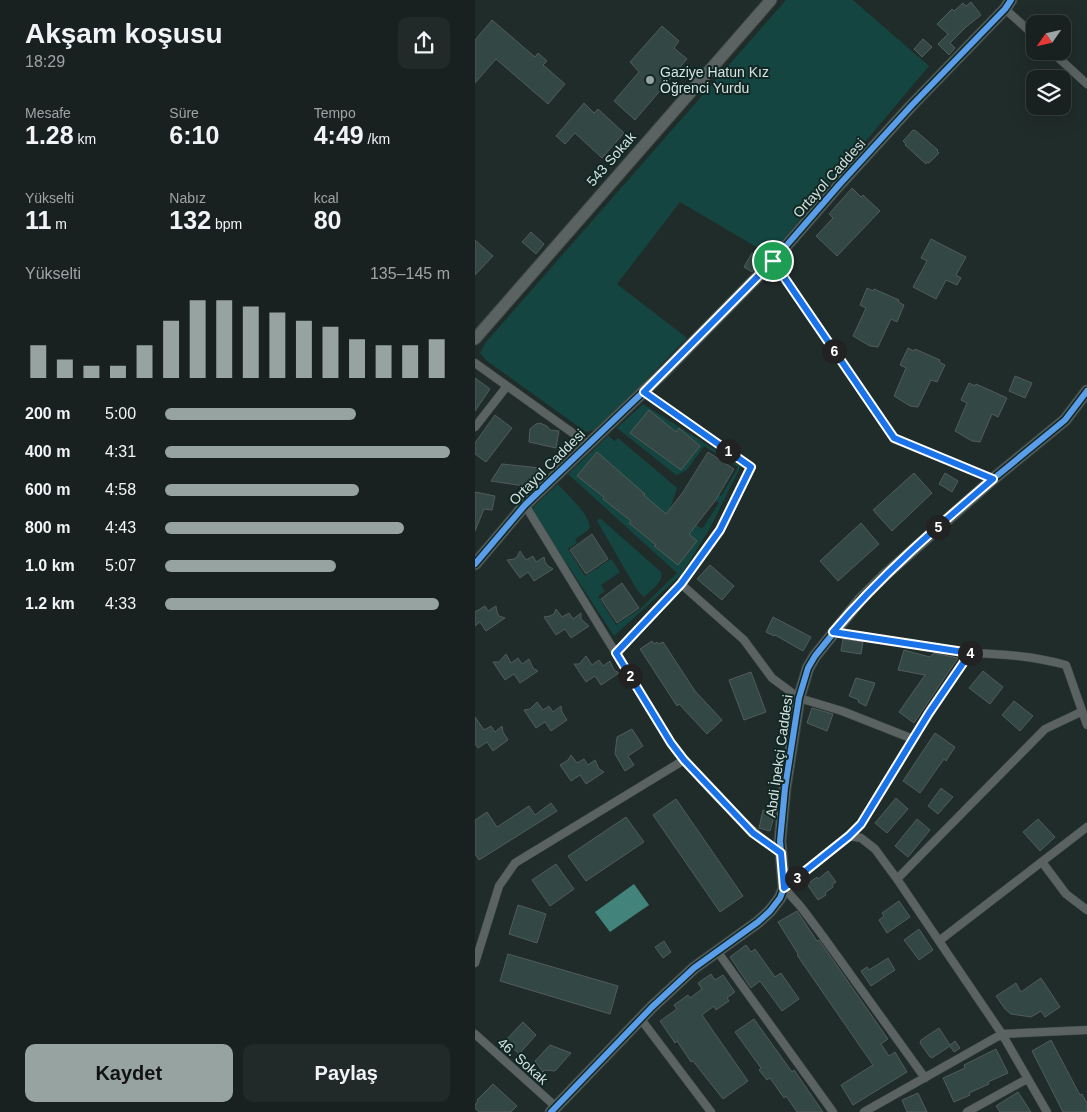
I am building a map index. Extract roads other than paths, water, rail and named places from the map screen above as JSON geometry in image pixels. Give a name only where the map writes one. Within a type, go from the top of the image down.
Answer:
[{"type":"street","name":"543 Sokak","points":[[475,339],[771,0]]},
{"type":"street","points":[[1009,4],[1026,25]]},
{"type":"street","name":"Ortayol Caddesi","points":[[475,564],[525,505],[644,392],[773,261],[899,119],[1009,4]]},
{"type":"street","points":[[1061,60],[1087,84]]},
{"type":"street","points":[[773,261],[894,438],[993,479]]},
{"type":"street","points":[[475,363],[588,444]]},
{"type":"street","points":[[475,427],[507,386]]},
{"type":"street","name":"Abdi İpekçi Caddesi","points":[[784,888],[780,841],[785,788],[799,698],[808,668],[815,656],[860,600],[885,575],[993,479],[1065,420],[1087,391]]},
{"type":"street","points":[[616,653],[681,584],[720,530],[751,467],[644,392]]},
{"type":"street","points":[[525,505],[671,743],[684,760],[753,833],[781,853]]},
{"type":"street","points":[[681,584],[744,640],[772,678],[799,698],[842,711],[913,739]]},
{"type":"street","points":[[833,632],[970,653],[1035,657],[1066,665],[1087,725]]},
{"type":"street","points":[[553,1109],[640,1018],[694,968],[740,936],[770,911],[780,898],[784,888],[849,836],[861,824],[913,739],[970,653]]},
{"type":"street","points":[[897,879],[1045,728],[1081,712]]},
{"type":"street","points":[[475,963],[499,886],[515,863],[684,760]]},
{"type":"street","points":[[939,941],[1087,827]]},
{"type":"street","points":[[849,836],[861,838],[875,849],[897,879],[1002,1034],[1047,1112]]},
{"type":"street","points":[[1042,862],[1066,894],[1087,910]]},
{"type":"street","points":[[784,888],[823,935],[925,1078]]},
{"type":"street","points":[[717,951],[833,1112]]},
{"type":"street","points":[[640,1018],[711,1112]]},
{"type":"street","points":[[864,1112],[1002,1034],[1087,1030]]},
{"type":"street","name":"46. Sokak","points":[[475,1034],[553,1109]]},
{"type":"street","points":[[967,1112],[981,1109],[1027,1078]]},
{"type":"place","name":"Gaziye Hatun Kız Öğrenci Yurdu","points":[[650,80]]}]
